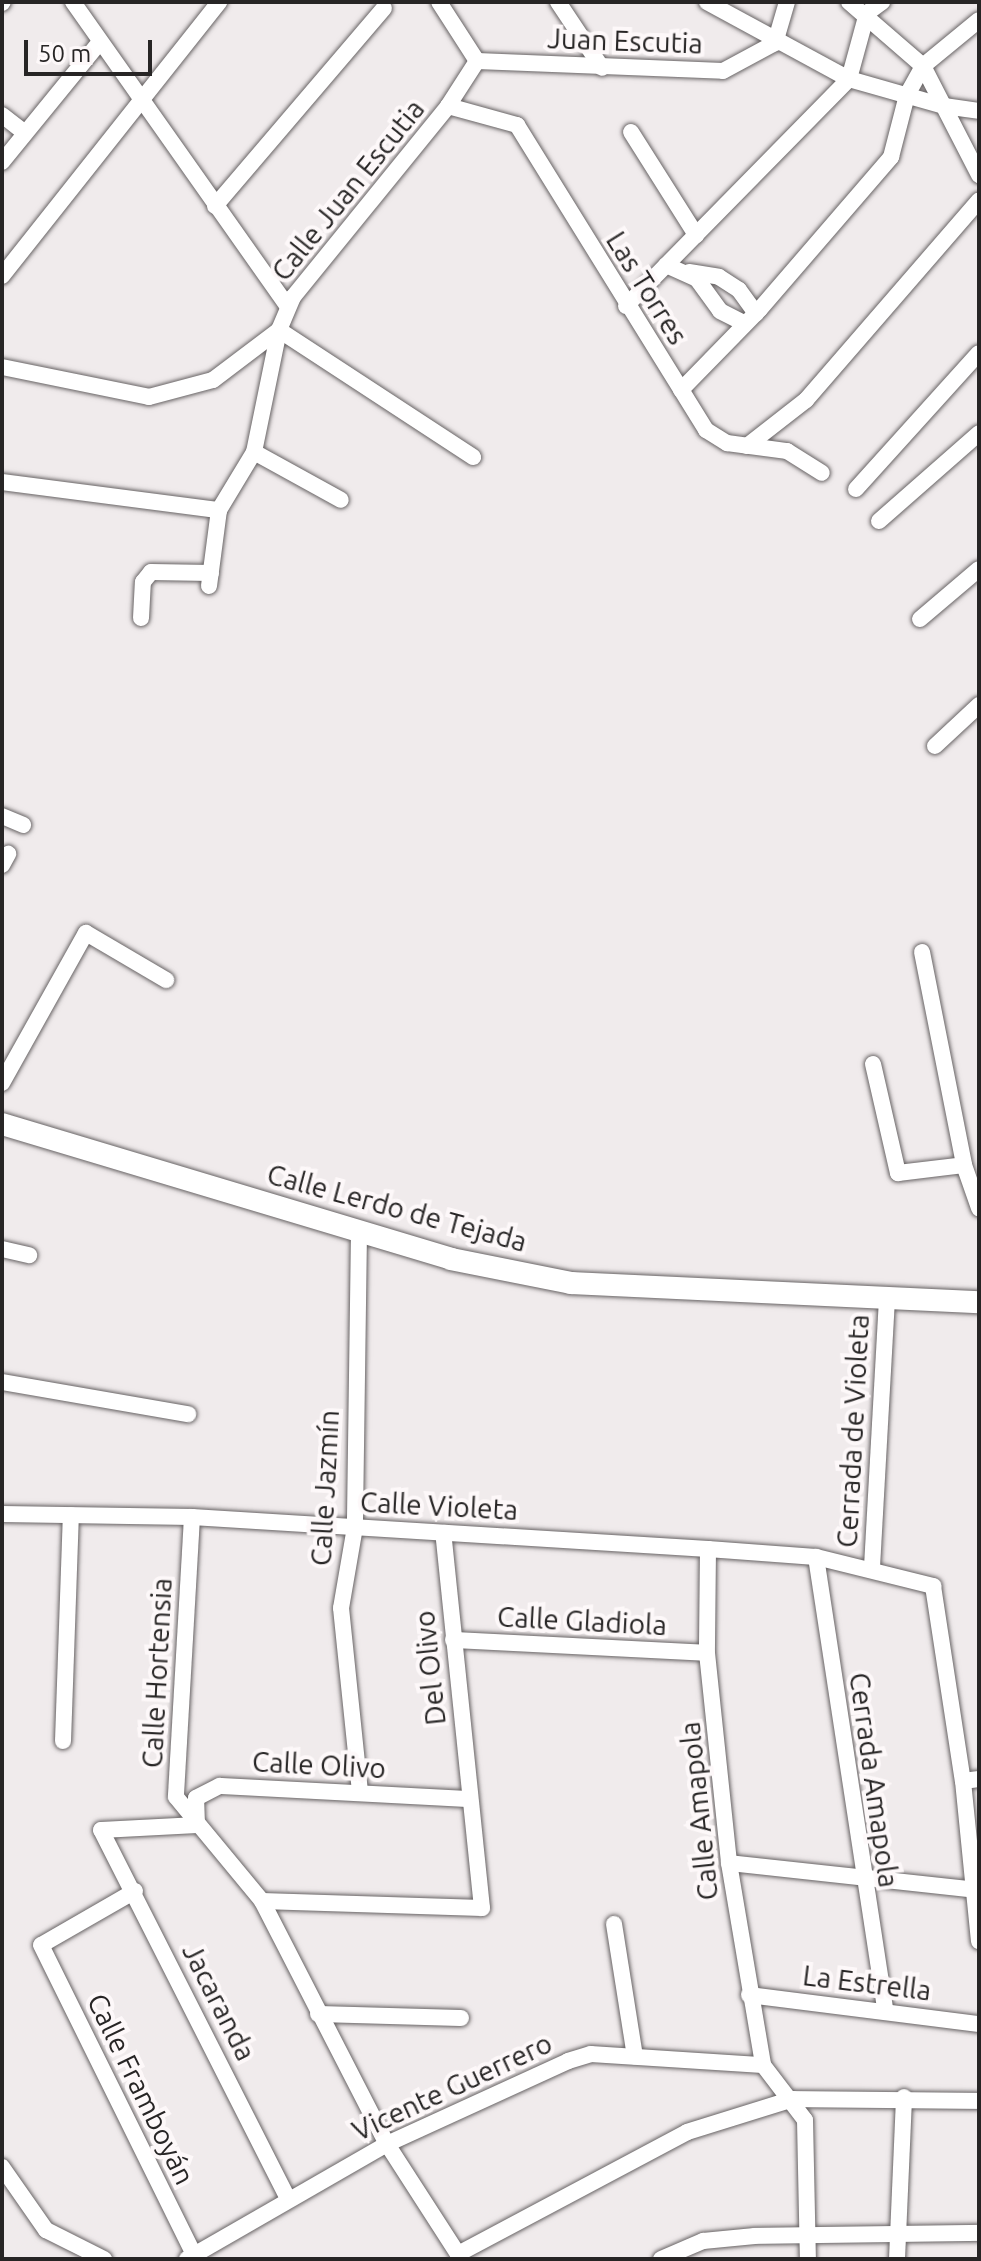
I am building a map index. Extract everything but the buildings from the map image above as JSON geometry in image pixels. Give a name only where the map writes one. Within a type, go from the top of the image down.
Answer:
[{"type":"main road","name":"Calle Lerdo de Tejada","points":[[2,1124],[451,1259],[571,1283],[979,1302]]},
{"type":"street","name":"Calle Juan Escutia","points":[[73,2],[138,101],[288,307]]},
{"type":"street","points":[[2,276],[219,2]]},
{"type":"street","points":[[439,2],[477,61],[448,106]]},
{"type":"street","points":[[558,2],[602,68]]},
{"type":"street","points":[[707,2],[775,43],[849,79],[944,106],[979,111]]},
{"type":"street","points":[[775,43],[787,2]]},
{"type":"street","points":[[849,2],[867,13],[923,66],[979,175]]},
{"type":"street","points":[[626,306],[849,79],[867,13],[882,2]]},
{"type":"street","points":[[215,206],[384,8]]},
{"type":"street","points":[[681,390],[751,318],[891,157],[907,95],[923,66],[979,20]]},
{"type":"street","points":[[2,162],[99,43]]},
{"type":"street","name":"Juan Escutia","points":[[477,61],[723,71],[775,43]]},
{"type":"street","name":"Calle Juan Escutia","points":[[219,510],[254,452],[279,330],[288,307],[448,106]]},
{"type":"street","name":"Las Torres","points":[[448,106],[517,125],[626,306],[706,430],[727,443],[787,451],[822,473]]},
{"type":"street","points":[[2,115],[25,133]]},
{"type":"street","points":[[631,132],[696,235]]},
{"type":"street","points":[[747,446],[806,400],[979,200]]},
{"type":"street","points":[[666,265],[697,279],[720,311],[751,318]]},
{"type":"street","points":[[685,272],[719,277],[739,290],[751,318]]},
{"type":"street","points":[[2,367],[149,397],[213,380],[279,330],[473,457]]},
{"type":"street","points":[[856,489],[979,353]]},
{"type":"street","points":[[879,521],[979,433]]},
{"type":"street","points":[[254,452],[341,500]]},
{"type":"street","points":[[2,482],[219,510],[210,580],[151,572],[143,582],[141,618]]},
{"type":"street","points":[[920,619],[979,569]]},
{"type":"street","points":[[935,746],[979,705]]},
{"type":"street","points":[[2,816],[23,825]]},
{"type":"street","points":[[2,1083],[86,933],[166,980]]},
{"type":"street","points":[[922,952],[964,1165],[979,1208]]},
{"type":"street","points":[[873,1064],[898,1173],[964,1165]]},
{"type":"street","name":"Calle Jazmín","points":[[359,1232],[355,1527],[341,1608],[360,1793]]},
{"type":"street","points":[[2,1249],[29,1255]]},
{"type":"street","name":"Cerrada de Violeta","points":[[872,1567],[887,1298]]},
{"type":"street","points":[[2,1382],[188,1414]]},
{"type":"street","name":"Calle Violeta","points":[[2,1514],[192,1517],[708,1549],[816,1557],[872,1567],[933,1586],[971,1780]]},
{"type":"street","points":[[63,1741],[71,1515]]},
{"type":"street","name":"Calle Hortensia","points":[[192,1517],[176,1797],[262,1901],[387,2144],[459,2256]]},
{"type":"street","name":"Del Olivo","points":[[262,1901],[482,1908],[443,1533]]},
{"type":"street","name":"Calle Amapola","points":[[708,1549],[707,1653],[729,1863],[763,2065]]},
{"type":"street","name":"Cerrada Amapola","points":[[816,1557],[861,1877],[885,2010]]},
{"type":"street","name":"Calle Gladiola","points":[[453,1640],[707,1653]]},
{"type":"street","points":[[971,1780],[979,1941]]},
{"type":"street","name":"Calle Olivo","points":[[197,1825],[196,1798],[220,1786],[469,1799]]},
{"type":"street","name":"Jacaranda","points":[[197,1825],[101,1830],[135,1891],[288,2198]]},
{"type":"street","points":[[729,1863],[975,1890]]},
{"type":"street","name":"Calle Framboyán","points":[[135,1891],[41,1945],[190,2257]]},
{"type":"street","points":[[614,1924],[635,2056]]},
{"type":"street","name":"La Estrella","points":[[749,1995],[979,2024]]},
{"type":"street","points":[[318,2014],[461,2018]]},
{"type":"street","name":"Vicente Guerrero","points":[[190,2257],[288,2198],[387,2144],[568,2061],[591,2054],[763,2065]]},
{"type":"street","points":[[763,2065],[793,2099],[805,2120],[808,2259]]},
{"type":"street","points":[[897,2259],[904,2097]]},
{"type":"street","points":[[459,2256],[687,2132],[793,2099],[904,2097],[979,2101]]},
{"type":"street","points":[[2,2167],[46,2230],[104,2259]]},
{"type":"street","points":[[661,2259],[703,2241],[979,2233]]}]
